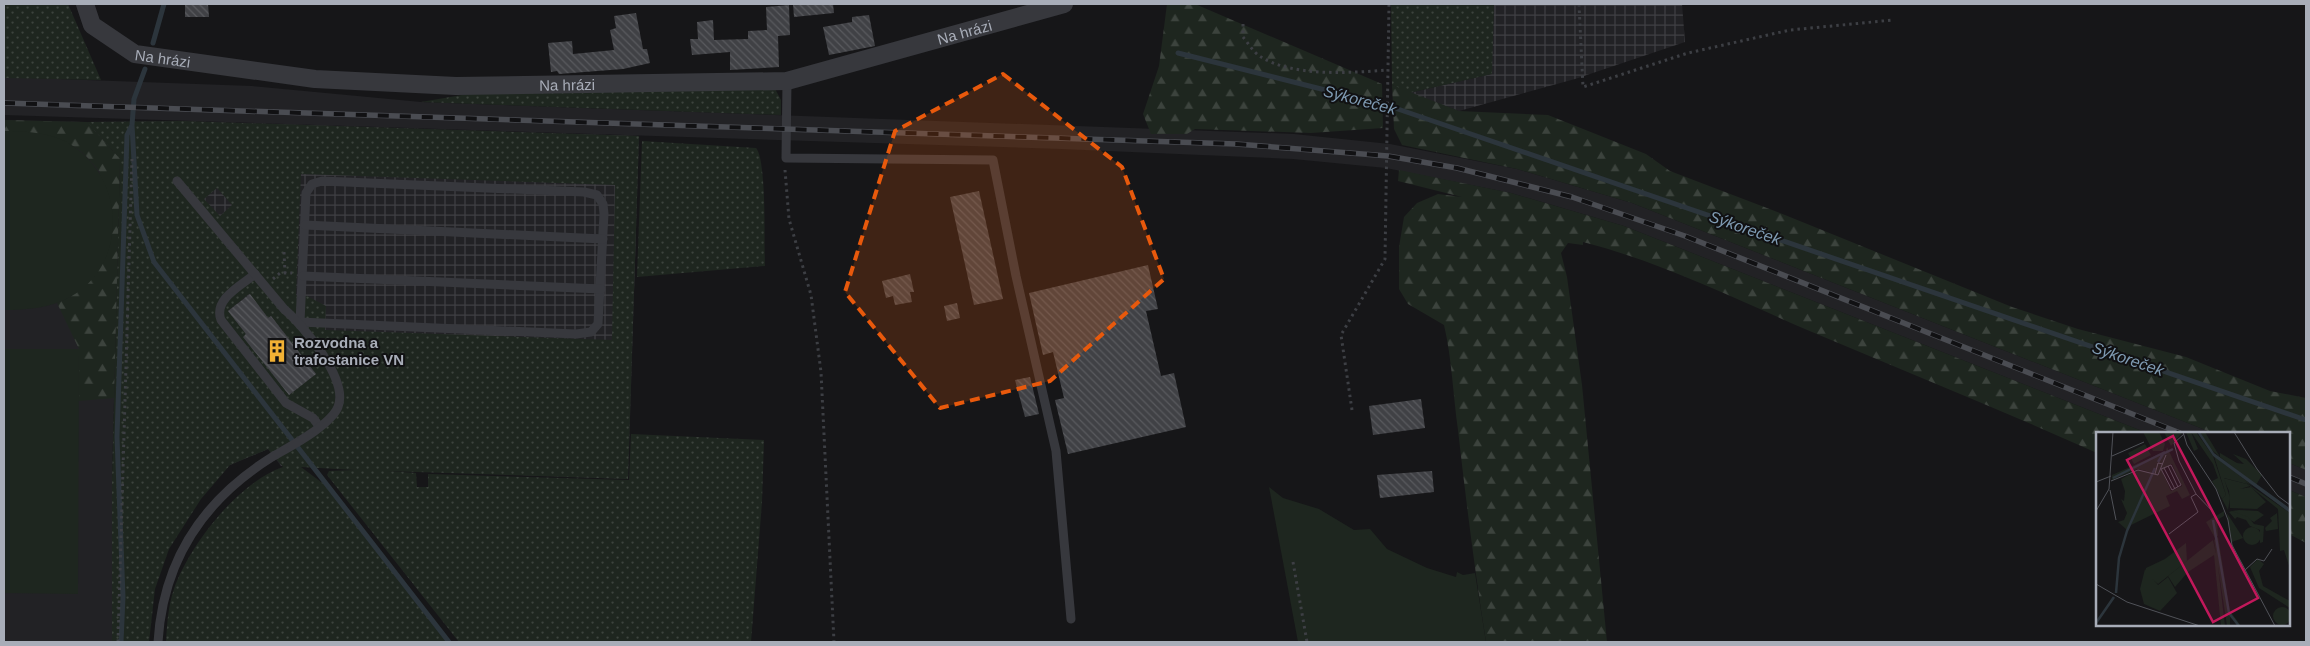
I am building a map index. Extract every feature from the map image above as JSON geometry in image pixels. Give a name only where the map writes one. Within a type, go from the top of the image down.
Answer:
[{"type":"street","name":"Na hrázi","points":[[85,4],[92,25],[135,54],[315,78],[456,86],[787,81],[1064,4]]},
{"type":"lane","points":[[787,81],[786,158],[993,160],[1016,276],[1056,450],[1071,619]]},
{"type":"lane","points":[[158,642],[167,585],[182,549],[198,525],[236,481],[274,456],[291,448],[335,413],[341,392],[329,366],[300,322],[284,309],[177,181]]},
{"type":"lane","points":[[322,181],[584,192],[596,195],[603,204],[601,289],[598,324],[592,332],[576,334],[300,322],[300,275],[306,193],[312,184],[322,181]]},
{"type":"lane","points":[[305,225],[603,239]]},
{"type":"lane","points":[[255,274],[224,300],[219,312],[221,320],[286,403],[313,418],[319,426]]},
{"type":"lane","points":[[300,275],[601,289]]},
{"type":"path","points":[[1352,410],[1341,336],[1385,259],[1389,4]]},
{"type":"path","points":[[1579,4],[1583,88],[1688,53],[1790,30],[1893,20]]},
{"type":"path","points":[[1244,24],[1243,37],[1260,57],[1294,68],[1336,73],[1387,70]]},
{"type":"path","points":[[786,158],[785,181],[789,219],[811,295],[821,372],[834,642]]},
{"type":"path","points":[[118,642],[132,159]]},
{"type":"path","points":[[284,252],[285,273]]},
{"type":"path","points":[[265,286],[280,273],[300,275]]},
{"type":"path","points":[[1293,562],[1307,642]]},
{"type":"highlighted area","points":[[1003,74],[1122,167],[1164,279],[1050,381],[940,408],[845,292],[895,131]]},
{"type":"shaded area","points":[[1494,4],[1682,4],[1685,42],[1575,79],[1459,111],[1409,93],[1491,74]]},
{"type":"shaded area","points":[[4,77],[252,86],[421,102],[1294,134],[1390,144],[1517,169],[1632,203],[2210,432],[2144,432],[1624,226],[1511,193],[1386,168],[1293,159],[1061,149],[4,115]]},
{"type":"shaded area","points":[[4,120],[87,122],[120,159],[112,480],[112,642],[4,642]]},
{"type":"shaded area","points":[[182,121],[639,136],[628,479],[281,466],[268,449],[230,465],[145,158],[106,145],[87,122]]},
{"type":"shaded area","points":[[2290,463],[2306,470],[2306,497],[2290,490]]},
{"type":"green space","points":[[4,4],[68,4],[101,80],[4,78]]},
{"type":"green space","points":[[1167,4],[1195,4],[1382,84],[1383,128],[1311,133],[1195,129],[1187,134],[1151,134],[1143,114],[1159,66]]},
{"type":"green space","points":[[1391,4],[1494,4],[1492,74],[1409,93],[1392,85]]},
{"type":"green space","points":[[1392,85],[1459,111],[1548,115],[1646,154],[1670,171],[1785,215],[2012,307],[2078,329],[2186,357],[2270,391],[2306,398],[2306,470],[2290,463],[2290,432],[2210,432],[1632,203],[1517,169],[1402,145],[1394,129]]},
{"type":"green space","points":[[774,87],[781,100],[781,115],[421,102],[503,88]]},
{"type":"green space","points":[[4,120],[87,122],[120,159],[114,398],[79,401],[79,349],[57,303],[72,296],[100,172],[79,149],[40,136],[4,131]]},
{"type":"green space","points":[[182,121],[639,136],[628,479],[386,471],[416,473],[417,487],[428,487],[428,474],[629,480],[631,434],[764,440],[762,502],[751,642],[459,642],[327,475],[329,471],[355,470],[301,467],[325,485],[447,642],[166,642],[167,622],[174,589],[181,572],[203,535],[249,486],[283,467],[268,449],[230,465],[201,499],[169,549],[155,589],[149,642],[112,642],[112,480],[120,159],[87,122]],"holes":[[[301,174],[615,185],[612,340],[325,330],[326,306],[307,296],[296,295]],[[217,188],[232,205],[220,216],[204,199]],[[249,294],[268,318],[271,316],[316,374],[289,395],[244,337],[246,334],[228,311]]]},
{"type":"green space","points":[[4,131],[40,133],[60,139],[81,152],[97,171],[108,192],[113,215],[111,239],[104,261],[90,281],[70,297],[46,306],[4,310]]},
{"type":"green space","points":[[642,141],[756,148],[760,156],[762,169],[765,266],[637,277]]},
{"type":"green space","points":[[1399,170],[1511,193],[1624,226],[2144,432],[2096,432],[2096,453],[1671,271],[1583,242],[1583,245],[1568,243],[1561,253],[1567,277],[1582,385],[1607,642],[1486,642],[1467,510],[1451,364],[1444,325],[1408,304],[1399,289],[1399,247],[1404,217],[1417,203],[1438,194],[1462,197],[1398,181]]},
{"type":"green space","points":[[4,349],[79,349],[78,594],[4,593]]},
{"type":"green space","points":[[1269,487],[1283,498],[1319,509],[1354,530],[1370,529],[1387,549],[1427,568],[1456,577],[1457,572],[1463,575],[1475,573],[1486,642],[1298,642]]},
{"type":"green space","points":[[2290,490],[2306,497],[2306,543],[2290,535]]},
{"type":"building","points":[[185,4],[208,4],[209,17],[185,17]]},
{"type":"building","points":[[793,4],[833,4],[834,13],[794,17]]},
{"type":"building","points":[[789,5],[790,35],[778,36],[779,67],[730,70],[730,52],[692,55],[690,39],[698,39],[697,22],[713,20],[714,40],[748,39],[748,31],[767,30],[766,7]]},
{"type":"building","points":[[636,13],[643,49],[647,49],[650,63],[623,69],[559,74],[557,71],[551,72],[548,43],[572,41],[573,54],[614,50],[610,30],[616,28],[614,16]]},
{"type":"building","points":[[869,15],[875,46],[829,55],[823,27],[852,22],[852,17]]},
{"type":"building","points":[[979,191],[1003,299],[974,305],[950,197]]},
{"type":"building","points":[[1148,265],[1158,309],[1146,311],[1161,376],[1174,373],[1186,427],[1068,454],[1055,400],[1064,398],[1053,352],[1043,355],[1029,293]]},
{"type":"building","points":[[910,274],[914,292],[910,292],[912,302],[895,305],[893,296],[886,298],[882,281]]},
{"type":"building","name":"Rozvodna a trafostanice VN","points":[[250,294],[268,318],[271,316],[316,374],[289,395],[243,337],[246,334],[228,311]]},
{"type":"building","points":[[957,303],[960,318],[947,321],[944,306]]},
{"type":"building","points":[[1030,377],[1039,414],[1025,417],[1015,380]]},
{"type":"building","points":[[1421,399],[1425,428],[1373,435],[1369,406]]},
{"type":"building","points":[[1432,471],[1434,492],[1380,498],[1377,475]]},
{"type":"waterway","points":[[153,43],[164,4]]},
{"type":"waterway","name":"Sýkoreček","points":[[1178,53],[1389,106],[2306,420]]},
{"type":"waterway","points":[[145,69],[134,99],[132,125],[137,215],[154,262],[449,642]]},
{"type":"waterway","points":[[121,642],[123,597],[117,437],[127,135],[131,127]]},
{"type":"railway","points":[[4,103],[1236,144],[1388,156],[1457,168],[1572,197],[1685,236],[2177,432]]},
{"type":"railway","points":[[2290,477],[2306,484]]},
{"type":"place","name":"Rozvodna a trafostanice VN","points":[[277,351]]}]
